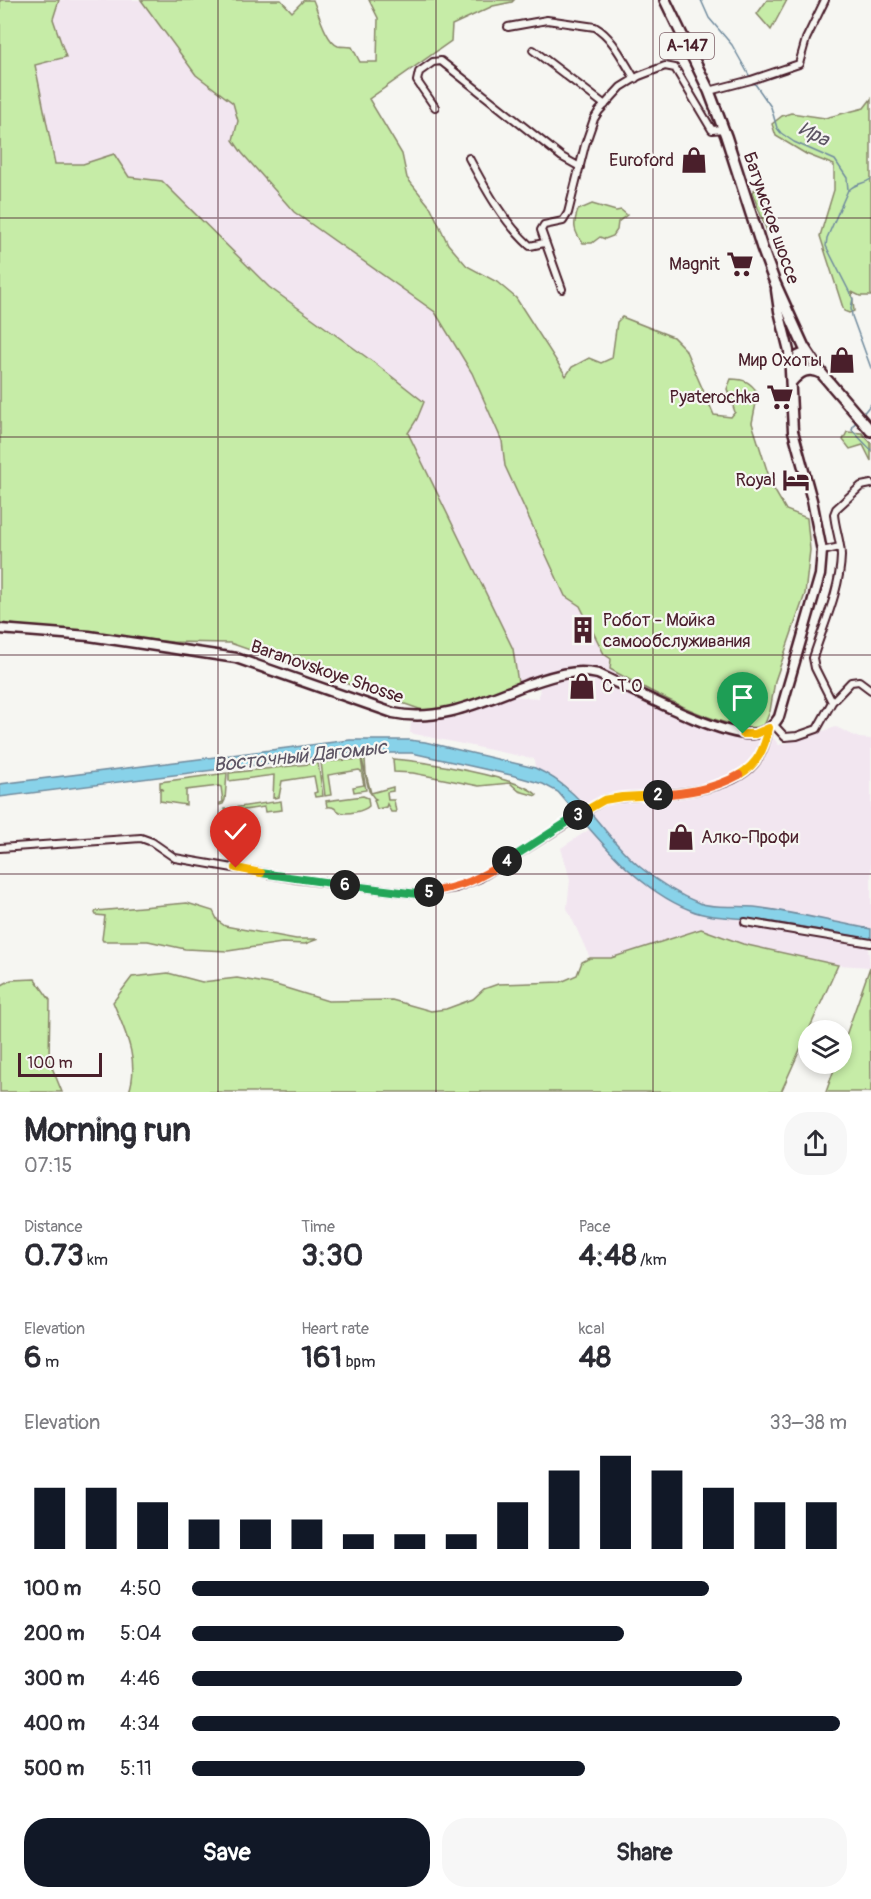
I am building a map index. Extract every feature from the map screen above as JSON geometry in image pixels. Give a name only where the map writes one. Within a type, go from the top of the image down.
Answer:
[{"type":"highway","name":"Батумское шоссе","points":[[665,0],[710,91],[775,283],[807,353],[871,431]]},
{"type":"main road","name":"А-147","points":[[775,283],[789,351],[791,383]]},
{"type":"main road","points":[[771,727],[779,717],[820,575],[822,551],[812,500],[793,431],[791,383],[807,353]]},
{"type":"main road","points":[[791,383],[807,370],[822,374]]},
{"type":"main road","name":"Baranovskoye Shosse","points":[[0,629],[89,636],[236,658],[393,713],[408,716],[425,716],[461,710],[553,676],[584,671],[598,674],[724,730],[755,734],[771,727]]},
{"type":"street","points":[[710,91],[799,64],[806,39],[825,0]]},
{"type":"street","points":[[508,27],[547,20],[595,27],[602,31],[635,79]]},
{"type":"street","points":[[532,50],[604,105]]},
{"type":"street","points":[[435,107],[417,81],[419,72],[433,62],[441,61],[562,157],[580,167]]},
{"type":"street","points":[[562,289],[544,243],[542,227],[560,222],[568,213],[594,119],[621,87],[666,66],[675,69],[712,130],[724,129]]},
{"type":"street","points":[[469,158],[504,215],[523,240],[530,246],[544,243]]},
{"type":"street","points":[[832,702],[815,668],[813,658],[836,585],[841,555],[835,520],[837,509],[861,486],[871,484]]},
{"type":"street","points":[[822,551],[840,547]]},
{"type":"street","points":[[0,848],[141,838],[152,842],[175,858],[297,879],[417,894],[455,888],[480,878],[604,800],[686,793],[731,780],[752,767],[758,760],[771,727],[785,737],[817,729],[832,702],[851,682],[859,681],[871,690]]},
{"type":"street","points":[[745,922],[871,943]]},
{"type":"shaded area","points":[[59,0],[141,0],[196,75],[233,103],[238,121],[233,140],[294,212],[435,312],[472,373],[502,441],[505,466],[565,595],[580,606],[604,654],[611,659],[610,666],[651,692],[712,718],[737,725],[760,728],[764,726],[779,745],[836,727],[859,738],[871,739],[871,932],[867,938],[870,967],[838,965],[743,944],[701,929],[611,958],[590,958],[567,908],[570,879],[561,848],[596,825],[585,804],[566,786],[535,768],[534,759],[410,733],[411,722],[459,717],[512,696],[539,698],[540,684],[518,683],[513,649],[408,433],[424,402],[376,364],[269,287],[162,181],[129,177],[114,154],[83,164],[55,164],[35,64],[66,57],[53,19]]},
{"type":"green space","points":[[0,0],[59,0],[53,19],[66,57],[35,65],[55,164],[83,164],[114,154],[129,177],[162,181],[269,287],[376,364],[424,402],[408,433],[513,649],[518,683],[456,707],[425,711],[230,643],[172,642],[0,623]]},
{"type":"green space","points":[[141,0],[281,0],[292,12],[304,0],[313,0],[326,33],[334,43],[338,46],[352,47],[360,62],[377,62],[378,18],[369,0],[514,0],[493,6],[452,25],[451,41],[369,99],[402,154],[407,178],[431,208],[448,244],[467,266],[497,282],[516,298],[566,376],[572,367],[589,358],[601,363],[612,358],[617,322],[622,317],[673,337],[685,349],[714,415],[731,417],[735,412],[727,389],[731,379],[747,382],[758,393],[752,423],[772,486],[786,510],[807,518],[810,550],[805,594],[775,681],[770,711],[764,726],[749,727],[709,717],[663,697],[610,669],[611,659],[604,654],[580,606],[565,596],[505,466],[502,441],[472,373],[435,312],[294,212],[233,140],[238,121],[233,103],[196,75]]},
{"type":"green space","points":[[767,0],[787,0],[771,30],[757,14]]},
{"type":"green space","points":[[871,99],[871,296],[860,296],[852,292],[854,311],[849,313],[844,311],[820,236],[834,190],[834,165],[806,154],[776,136],[772,124],[782,116],[791,113],[825,118],[864,108]]},
{"type":"green space","points":[[755,189],[768,209],[771,222],[769,233],[752,192]]},
{"type":"green space","points":[[592,204],[616,211],[621,210],[627,215],[618,222],[613,236],[605,239],[600,237],[592,243],[583,243],[577,235],[575,219],[578,210]]},
{"type":"green space","points":[[847,432],[862,433],[871,443],[871,461],[863,445],[850,449],[843,440]]},
{"type":"green space","points":[[361,759],[366,790],[354,792],[353,787],[364,785],[359,770],[328,775],[331,795],[325,796],[321,762]]},
{"type":"green space","points":[[362,759],[365,759],[371,793],[393,787],[393,791],[387,792],[388,800],[394,800],[396,812],[391,812],[387,804],[386,807],[377,809],[374,800],[376,799],[369,791]]},
{"type":"green space","points":[[393,759],[491,776],[527,788],[537,795],[519,791],[510,783],[479,786],[413,773],[394,772]]},
{"type":"green space","points":[[318,763],[323,796],[315,797],[314,793],[317,792],[314,776],[282,781],[279,797],[273,798],[274,775],[229,781],[229,773]]},
{"type":"green space","points":[[227,773],[223,804],[220,805],[223,802],[219,786],[186,790],[186,805],[160,801],[160,789],[164,790],[160,787],[160,782]]},
{"type":"green space","points":[[363,796],[368,798],[369,806],[359,811],[343,813],[333,807],[327,807],[326,801]]},
{"type":"green space","points":[[281,801],[282,810],[265,812],[264,807],[230,812],[232,826],[229,824],[225,809]]},
{"type":"green space","points":[[187,903],[213,911],[218,921],[225,926],[296,939],[318,939],[305,944],[282,943],[228,951],[185,949],[148,941],[103,941],[105,916],[95,913],[96,911]]},
{"type":"green space","points":[[701,929],[743,944],[838,965],[813,1020],[798,1020],[798,1054],[781,1092],[129,1092],[133,1069],[132,1057],[113,1002],[132,977],[168,973],[202,982],[237,978],[276,985],[328,1001],[392,1000],[431,1011],[446,1009],[473,999],[484,989],[498,984],[561,982],[577,975],[582,962],[590,958],[611,958]]},
{"type":"green space","points":[[870,967],[871,1092],[826,1092],[832,1074],[852,1074],[851,1020]]},
{"type":"green space","points":[[35,979],[50,1000],[49,1060],[62,1092],[0,1092],[0,986],[11,980]]},
{"type":"water","name":"Восточный Дагомыс","points":[[350,740],[425,742],[535,768],[553,778],[580,801],[640,867],[684,896],[706,905],[769,909],[871,929],[871,939],[764,921],[697,913],[670,900],[634,875],[602,843],[558,792],[543,784],[511,775],[412,753],[333,755],[0,797],[0,784]]},
{"type":"waterway","name":"Ира","points":[[701,0],[709,18],[732,45],[750,77]]},
{"type":"waterway","name":"Ира","points":[[753,81],[771,107],[777,128],[781,133],[794,142],[835,160],[847,178],[848,190],[827,238],[826,246],[853,299],[852,316],[871,368]]},
{"type":"waterway","points":[[849,190],[871,179]]},
{"type":"waterway","name":"Ира","points":[[862,415],[871,404]]},
{"type":"waterway","name":"Ира","points":[[857,420],[852,430],[871,450]]},
{"type":"place","name":"Euroford","points":[[694,160]]},
{"type":"place","name":"Magnit","points":[[740,264]]},
{"type":"place","name":"Мир Охоты","points":[[842,360]]},
{"type":"place","name":"Pyaterochka","points":[[780,397]]},
{"type":"place","name":"Royal","points":[[796,480]]},
{"type":"place","name":"Робот - Мойка самообслуживания","points":[[583,630]]},
{"type":"place","name":"С Т О","points":[[582,686]]},
{"type":"place","name":"Алко-Профи","points":[[681,837]]},
{"type":"route","points":[[236,868],[297,879],[417,894],[455,888],[480,878],[604,800],[686,793],[731,780],[752,767],[758,760],[763,751],[769,728],[755,734],[743,734]]}]
